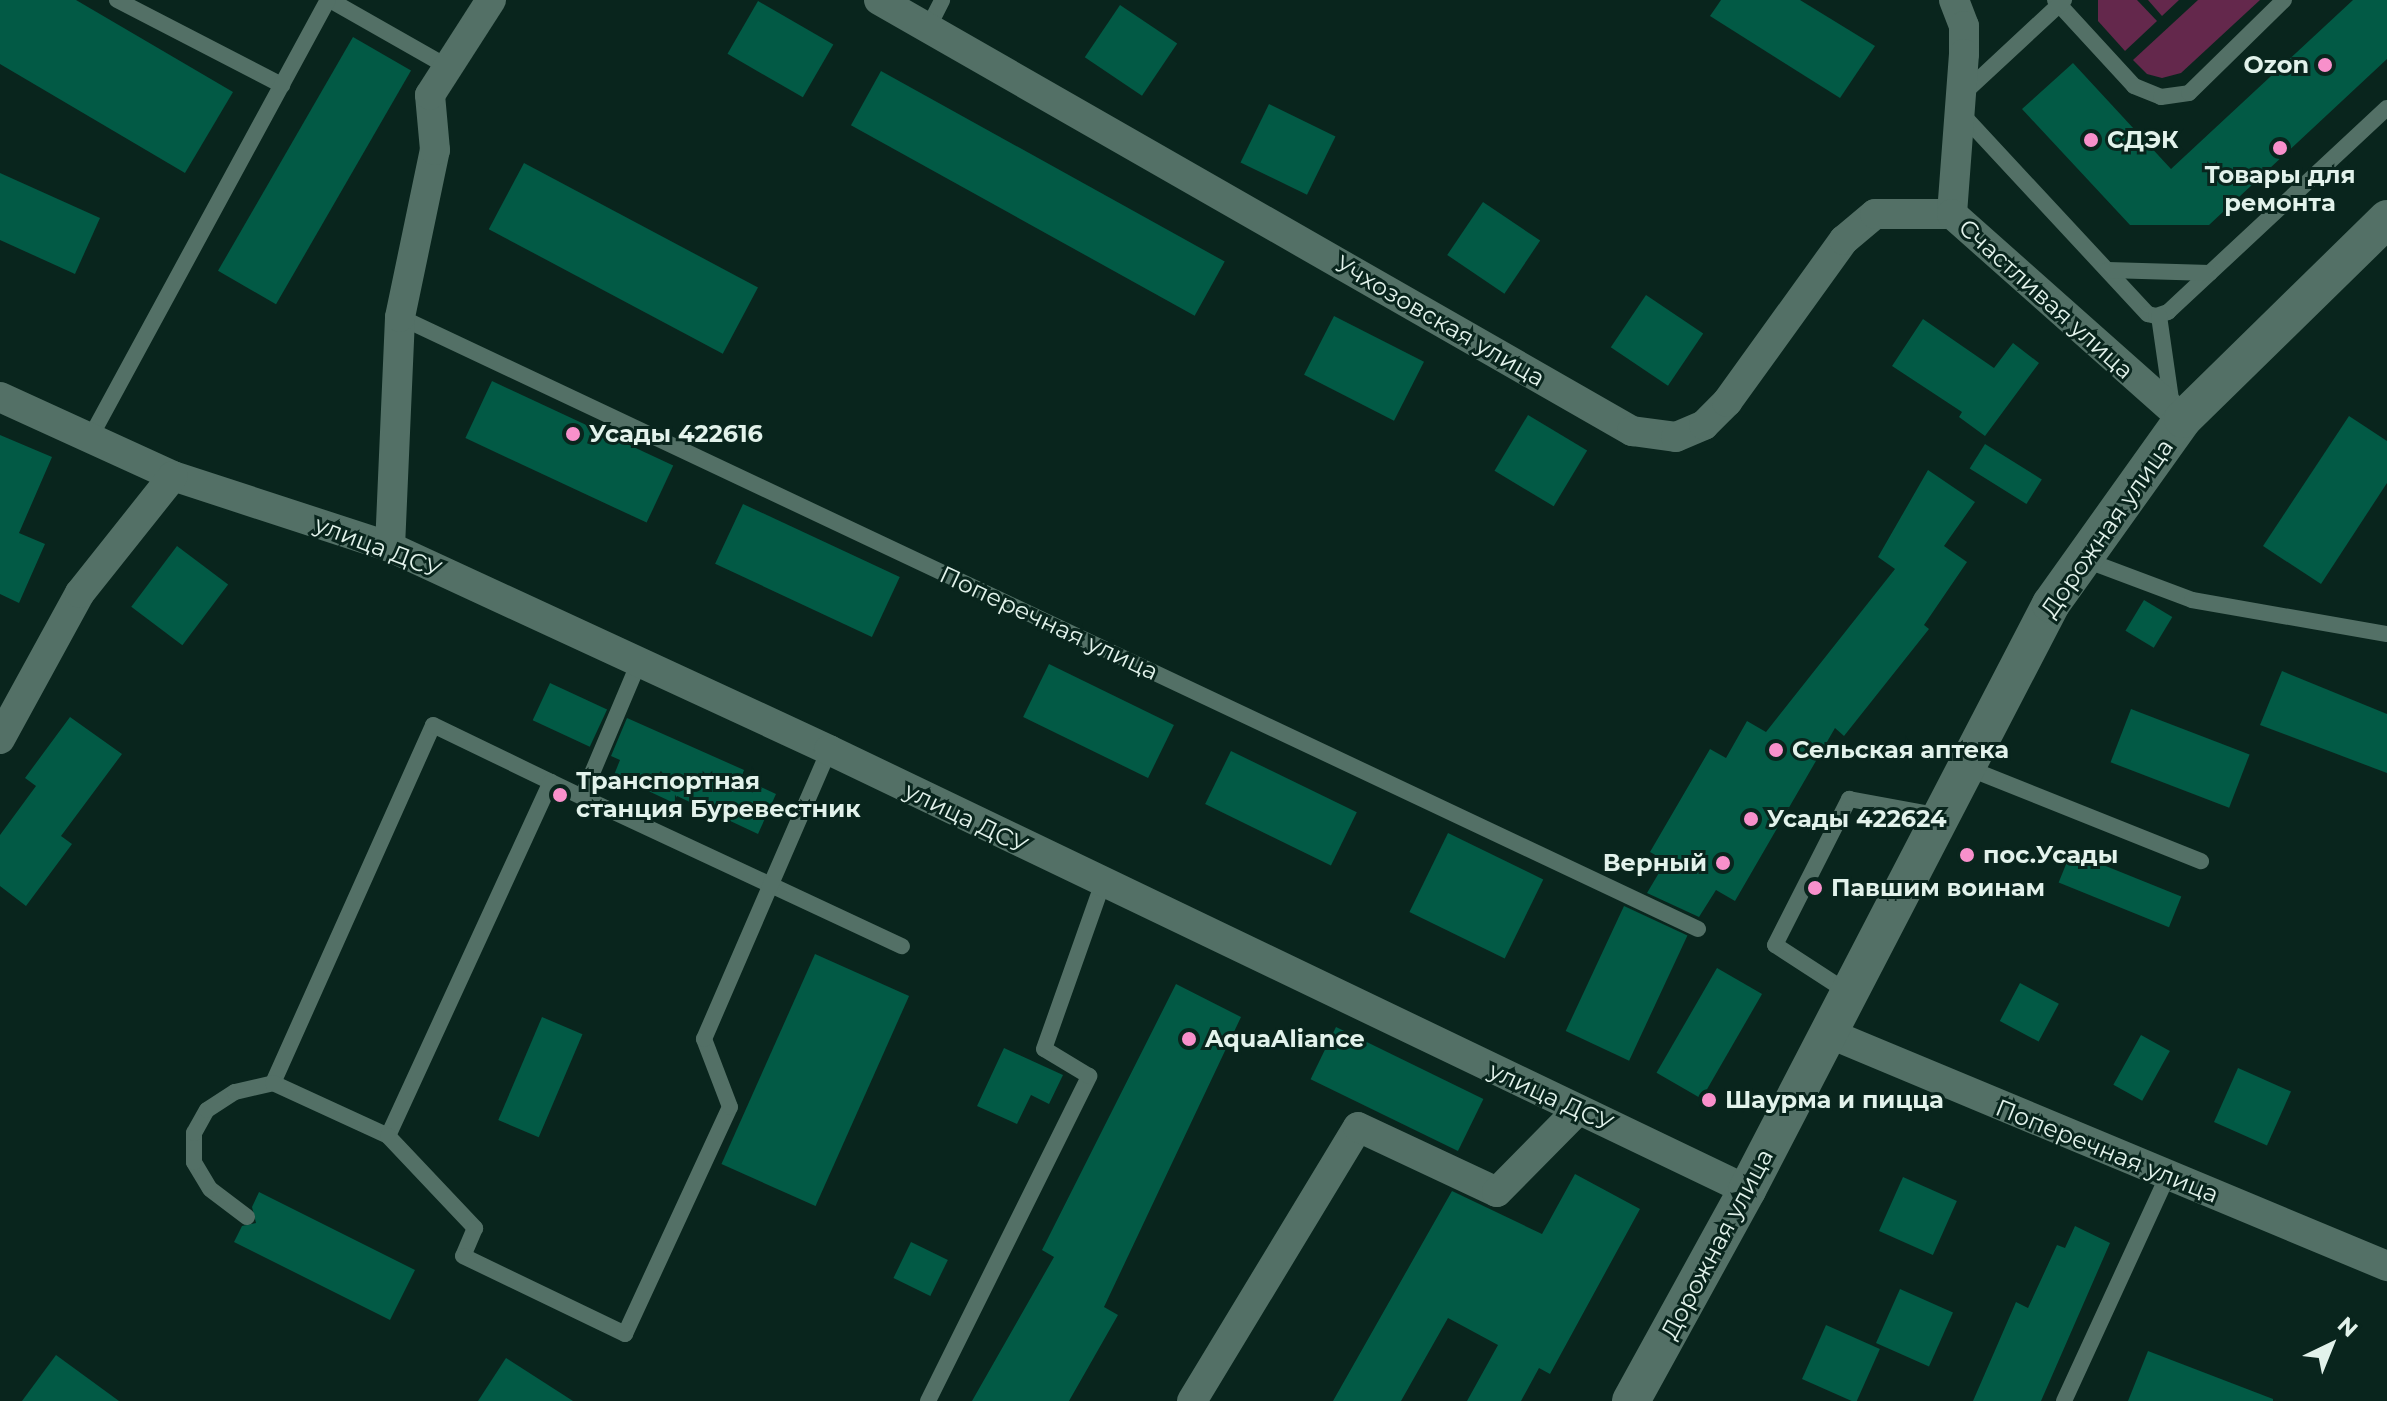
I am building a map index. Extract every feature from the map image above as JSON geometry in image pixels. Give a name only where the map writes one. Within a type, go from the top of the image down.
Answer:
[{"type":"street","points":[[390,547],[400,317],[435,150],[430,95],[491,0]]},
{"type":"street","name":"Учхозовская улица","points":[[879,0],[1632,431],[1676,437],[1704,425],[1727,402],[1844,240],[1875,214],[1952,214]]},
{"type":"street","name":"Счастливая улица","points":[[1954,0],[1964,26],[1952,214],[2178,415]]},
{"type":"street","name":"Дорожная улица","points":[[1631,1401],[1747,1190],[2051,604],[2178,415],[2387,219]]},
{"type":"street","name":"улица ДСУ","points":[[0,397],[173,476],[390,547],[829,750],[1102,885],[1747,1190]]},
{"type":"street","points":[[0,739],[80,593],[173,476]]},
{"type":"street","name":"Поперечная улица","points":[[1828,1033],[2387,1266]]},
{"type":"street","points":[[1192,1401],[1358,1127],[1497,1192],[1578,1110]]},
{"type":"lane","points":[[117,0],[282,85]]},
{"type":"lane","points":[[90,438],[329,0],[448,67]]},
{"type":"lane","points":[[928,28],[942,0]]},
{"type":"lane","points":[[2159,316],[2148,314],[1961,104],[2059,2],[2134,86],[2149,94],[2175,97],[2189,93],[2284,0]]},
{"type":"lane","points":[[2159,316],[2210,273],[2387,108]]},
{"type":"lane","points":[[2108,270],[2210,273]]},
{"type":"lane","points":[[2159,316],[2178,415]]},
{"type":"lane","name":"Поперечная улица","points":[[400,317],[1698,929]]},
{"type":"lane","points":[[2083,559],[2192,600],[2387,634]]},
{"type":"lane","points":[[582,797],[639,662]]},
{"type":"lane","points":[[273,1083],[433,725],[902,946]]},
{"type":"lane","points":[[247,1217],[202,1176],[194,1162],[194,1133],[207,1110],[235,1092],[273,1083],[388,1136],[475,1228],[463,1256],[625,1334],[730,1107],[704,1039],[829,750]]},
{"type":"lane","points":[[1968,768],[2201,861]]},
{"type":"lane","points":[[388,1136],[551,782]]},
{"type":"lane","points":[[1849,993],[1775,945],[1849,799],[1943,817]]},
{"type":"lane","points":[[928,1401],[1089,1076],[1044,1049],[1102,885]]},
{"type":"lane","points":[[2064,1401],[2168,1175]]},
{"type":"shaded area","points":[[2098,0],[2137,0],[2157,21],[2125,51],[2098,21]]},
{"type":"shaded area","points":[[2148,0],[2179,0],[2162,16]]},
{"type":"shaded area","points":[[2198,0],[2260,0],[2181,73],[2162,78],[2147,74],[2133,60]]},
{"type":"building","points":[[0,0],[76,0],[233,92],[185,173],[0,64]]},
{"type":"building","points":[[1721,0],[1800,0],[1875,46],[1840,98],[1710,16]]},
{"type":"building","points":[[2353,0],[2387,0],[2387,59],[2209,225],[2130,225],[2022,109],[2073,63],[2171,169]]},
{"type":"building","points":[[758,1],[833,44],[803,97],[728,54]]},
{"type":"building","points":[[1120,5],[1177,44],[1142,96],[1085,57]]},
{"type":"building","points":[[353,37],[411,70],[276,304],[218,271]]},
{"type":"building","points":[[881,71],[1225,262],[1195,316],[851,125]]},
{"type":"building","points":[[1269,104],[1336,136],[1307,195],[1241,162]]},
{"type":"building","points":[[524,163],[758,287],[723,354],[489,229]]},
{"type":"building","points":[[0,173],[100,218],[75,274],[0,240]]},
{"type":"building","points":[[1483,202],[1540,241],[1504,294],[1447,255]]},
{"type":"building","points":[[1646,295],[1703,334],[1668,386],[1611,347]]},
{"type":"building","points":[[1334,316],[1424,362],[1394,421],[1304,375]]},
{"type":"building","points":[[1923,319],[1994,368],[2013,343],[2039,363],[1985,436],[1959,417],[1962,412],[1892,366]]},
{"type":"building","points":[[492,381],[673,466],[647,523],[465,438]]},
{"type":"building","points":[[1528,415],[1587,451],[1554,506],[1495,471]]},
{"type":"building","points":[[2349,416],[2387,441],[2387,483],[2321,584],[2263,546]]},
{"type":"building","points":[[0,435],[52,457],[19,533],[45,544],[19,603],[0,594]]},
{"type":"building","points":[[1985,444],[2042,480],[2026,504],[1970,469]]},
{"type":"building","points":[[1928,470],[1975,502],[1944,546],[1967,562],[1924,625],[1929,629],[1844,736],[1835,728],[1735,901],[1716,890],[1699,917],[1647,893],[1666,861],[1650,852],[1710,749],[1726,758],[1747,721],[1766,732],[1895,569],[1878,557]]},
{"type":"building","points":[[743,504],[900,577],[872,637],[715,564]]},
{"type":"building","points":[[177,546],[228,585],[182,645],[131,607]]},
{"type":"building","points":[[2144,600],[2172,617],[2154,648],[2125,631]]},
{"type":"building","points":[[1049,664],[1174,725],[1148,778],[1023,717]]},
{"type":"building","points":[[2282,671],[2387,714],[2387,773],[2260,725]]},
{"type":"building","points":[[550,683],[607,710],[590,747],[533,720]]},
{"type":"building","points":[[2131,709],[2250,755],[2229,808],[2111,762]]},
{"type":"building","points":[[70,717],[122,754],[61,836],[72,844],[26,906],[0,886],[0,835],[36,786],[25,778]]},
{"type":"building","points":[[627,718],[744,770],[741,778],[776,794],[758,834],[677,796],[674,803],[614,775],[620,760],[611,756]]},
{"type":"building","points":[[1231,751],[1357,812],[1331,865],[1205,804]]},
{"type":"building","points":[[1448,833],[1543,879],[1505,959],[1409,912]]},
{"type":"building","points":[[2071,852],[2181,897],[2169,927],[2059,883]]},
{"type":"building","points":[[1624,906],[1687,936],[1629,1061],[1566,1031]]},
{"type":"building","points":[[815,954],[909,996],[816,1206],[721,1164]]},
{"type":"building","points":[[1717,968],[1762,994],[1702,1099],[1656,1073]]},
{"type":"building","points":[[2020,983],[2059,1004],[2039,1042],[2000,1021]]},
{"type":"building","points":[[1176,984],[1241,1017],[1104,1307],[1118,1315],[1069,1401],[972,1401],[1054,1257],[1042,1250]]},
{"type":"building","points":[[542,1017],[583,1034],[539,1137],[498,1120]]},
{"type":"building","points":[[1336,1027],[1483,1099],[1458,1151],[1311,1079]]},
{"type":"building","points":[[2141,1035],[2170,1051],[2142,1101],[2113,1085]]},
{"type":"building","points":[[1004,1048],[1063,1075],[1049,1104],[1031,1095],[1017,1124],[977,1106]]},
{"type":"building","points":[[2238,1068],[2291,1092],[2267,1145],[2214,1122]]},
{"type":"building","points":[[1575,1174],[1640,1209],[1550,1374],[1539,1368],[1521,1401],[1467,1401],[1498,1345],[1448,1318],[1401,1401],[1333,1401],[1452,1191],[1542,1234]]},
{"type":"building","points":[[1903,1177],[1957,1201],[1933,1255],[1879,1231]]},
{"type":"building","points":[[259,1192],[415,1270],[390,1320],[234,1242],[242,1226],[256,1223],[252,1207]]},
{"type":"building","points":[[2075,1226],[2110,1243],[2041,1401],[1973,1401],[2016,1302],[2028,1308],[2057,1245],[2065,1248]]},
{"type":"building","points":[[911,1242],[948,1260],[930,1296],[893,1278]]},
{"type":"building","points":[[1900,1289],[1953,1313],[1929,1366],[1876,1343]]},
{"type":"building","points":[[1826,1325],[1880,1349],[1857,1401],[1802,1379]]},
{"type":"building","points":[[2148,1351],[2273,1399],[2273,1401],[2128,1401]]},
{"type":"building","points":[[56,1355],[119,1401],[22,1401]]},
{"type":"building","points":[[506,1358],[573,1401],[478,1401]]},
{"type":"place","name":"Ozon","points":[[2325,65]]},
{"type":"place","name":"СДЭК","points":[[2091,140]]},
{"type":"place","name":"Товары для ремонта","points":[[2280,148]]},
{"type":"place","name":"Усады 422616","points":[[573,434]]},
{"type":"place","name":"Сельская аптека","points":[[1776,750]]},
{"type":"place","name":"Транспортная станция Буревестник","points":[[560,795]]},
{"type":"place","name":"Усады 422624","points":[[1751,819]]},
{"type":"place","name":"пос.Усады","points":[[1967,855]]},
{"type":"place","name":"Верный","points":[[1723,863]]},
{"type":"place","name":"Павшим воинам","points":[[1815,888]]},
{"type":"place","name":"AquaAliance","points":[[1189,1039]]},
{"type":"place","name":"Шаурма и пицца","points":[[1709,1100]]}]
